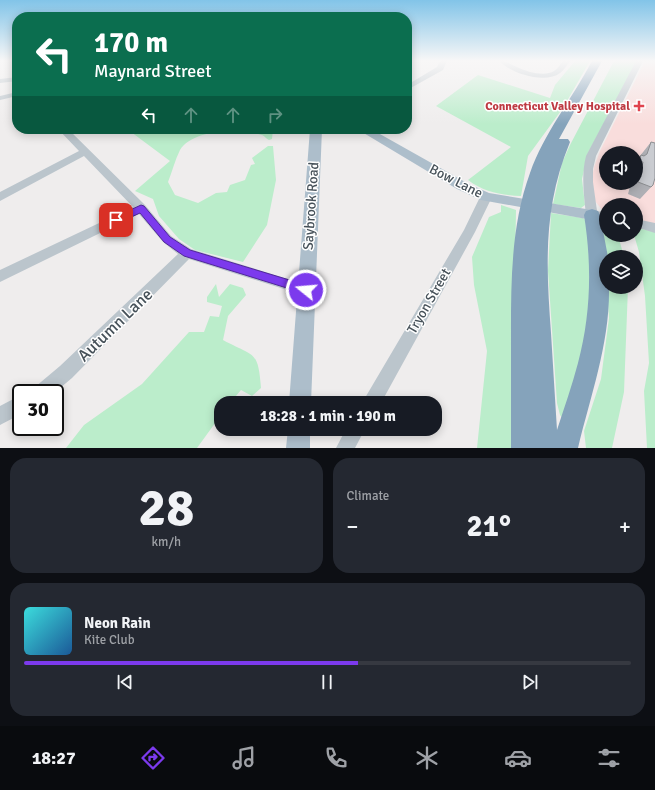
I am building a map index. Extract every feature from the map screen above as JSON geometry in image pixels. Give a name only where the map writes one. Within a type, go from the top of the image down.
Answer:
[{"type":"highway","points":[[524,448],[522,296],[523,247],[528,207],[537,173],[548,146],[585,82]]},
{"type":"highway","points":[[545,448],[538,278],[542,211],[549,177],[559,150],[596,82]]},
{"type":"highway","points":[[565,448],[590,363],[599,313],[600,242]]},
{"type":"main road","name":"Saybrook Road","points":[[300,396],[316,134]]},
{"type":"main road","name":"Bow Lane","points":[[372,134],[462,186],[486,197],[599,216]]},
{"type":"main road","points":[[298,448],[299,436]]},
{"type":"street","points":[[599,216],[588,182],[588,169],[591,156],[629,82]]},
{"type":"street","points":[[0,98],[12,95]]},
{"type":"street","points":[[68,134],[141,208],[167,239],[187,253],[306,290]]},
{"type":"street","points":[[0,197],[84,152]]},
{"type":"street","name":"Tryon Street","points":[[375,396],[469,232],[486,197]]},
{"type":"street","points":[[0,276],[141,208]]},
{"type":"street","points":[[643,224],[654,225]]},
{"type":"street","name":"Autumn Lane","points":[[52,384],[66,372],[187,253]]},
{"type":"street","points":[[0,416],[12,409]]},
{"type":"street","points":[[346,448],[352,436]]},
{"type":"shaded area","name":"Connecticut Valley Hospital","points":[[635,82],[655,82],[655,225],[643,222],[643,198],[599,198],[599,206],[595,201],[592,178],[599,154],[599,190],[643,190],[643,146],[602,146]]},
{"type":"green space","points":[[469,82],[500,82],[550,98],[558,82],[578,82],[563,108],[528,156],[521,196],[493,192],[468,180],[511,147],[436,106]]},
{"type":"green space","points":[[603,82],[626,82],[588,153],[582,179],[585,205],[581,208],[553,204],[562,163]]},
{"type":"green space","points":[[134,134],[206,134],[186,143],[180,150],[168,182],[175,195],[198,203],[216,193],[227,192],[230,185],[245,180],[251,165],[255,164],[252,158],[268,146],[273,146],[276,180],[267,225],[243,262],[195,250],[179,239],[159,216],[153,199],[135,191],[170,161]]},
{"type":"green space","points":[[258,134],[272,134],[272,139],[269,140]]},
{"type":"green space","points":[[501,205],[516,210],[512,448],[477,448],[487,351],[474,285],[472,257],[489,217],[501,212]]},
{"type":"green space","points":[[551,213],[583,218],[588,222],[591,331],[563,419],[560,415],[557,403],[548,271]]},
{"type":"green space","points":[[643,229],[655,232],[655,448],[647,448],[644,391],[649,363],[643,281],[643,250],[638,250],[636,242],[643,242]]},
{"type":"green space","points":[[604,242],[620,242],[622,250],[605,250]]},
{"type":"green space","points":[[216,284],[219,297],[230,284],[243,288],[246,295],[228,316],[223,340],[248,352],[256,360],[260,375],[261,388],[252,396],[241,390],[236,396],[214,396],[214,425],[197,448],[66,448],[84,425],[142,384],[189,332],[204,332],[210,316],[219,317],[222,306],[207,302],[207,297]]},
{"type":"green space","points":[[607,294],[628,294],[624,392],[612,448],[586,448],[584,431],[601,379],[609,318]]},
{"type":"building","points":[[651,142],[655,143],[655,178],[651,187],[643,184],[643,156],[647,154]]},
{"type":"place","name":"Connecticut Valley Hospital","points":[[639,106]]},
{"type":"route","points":[[116,220],[141,208],[167,239],[187,253],[306,290]]}]
